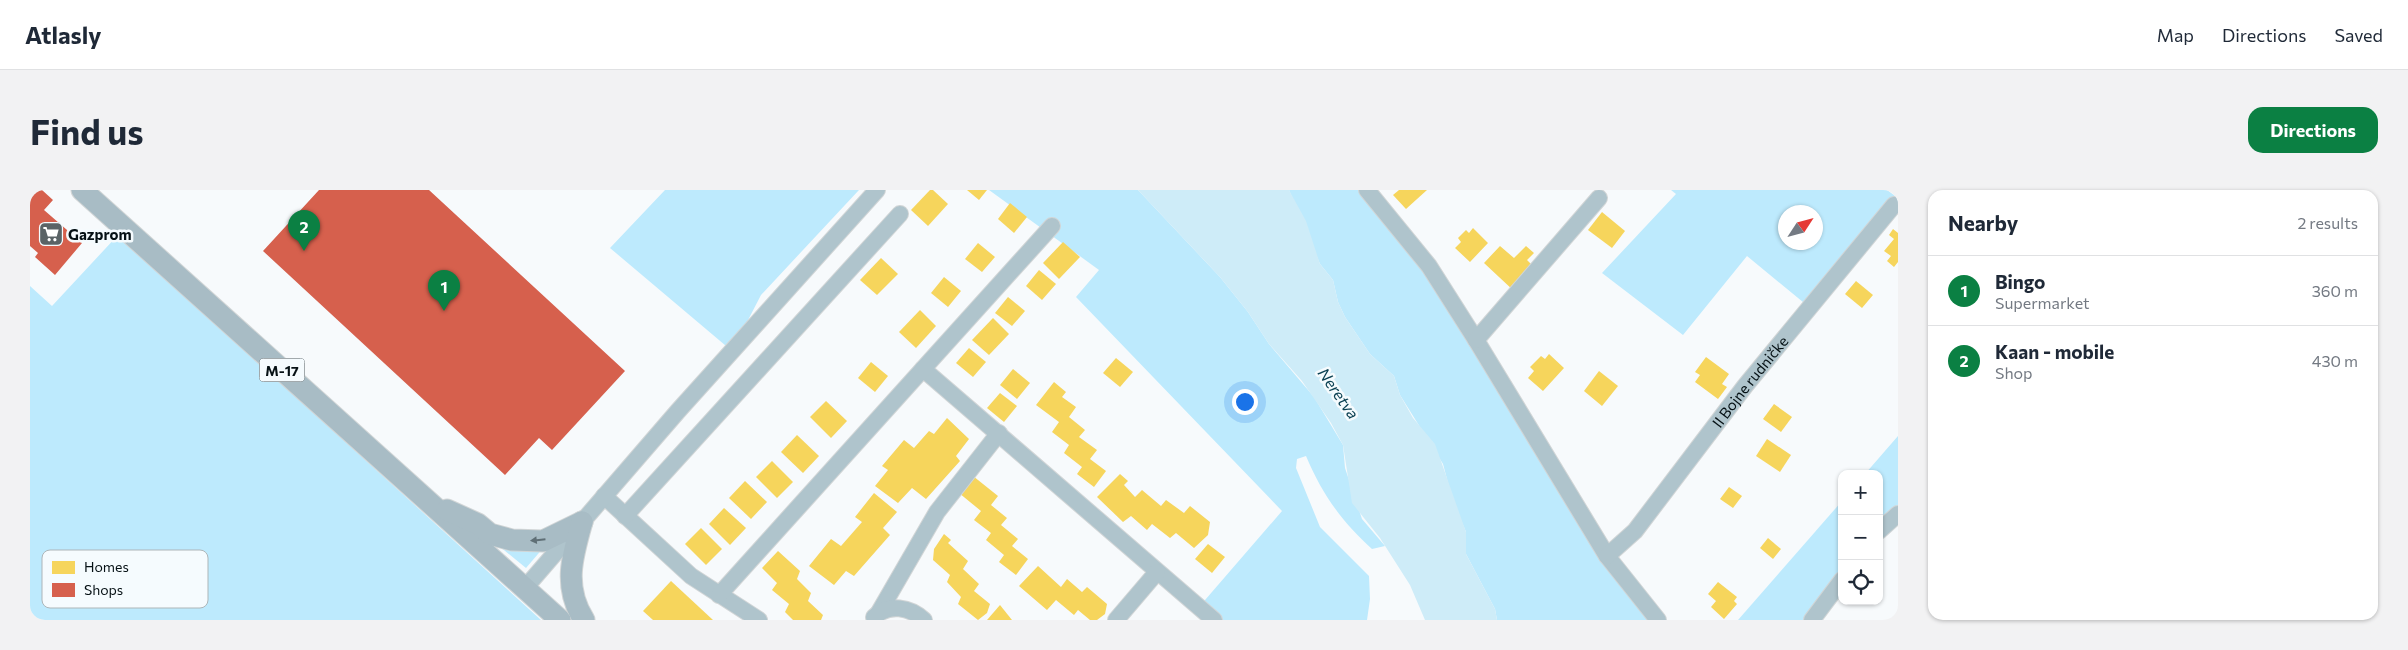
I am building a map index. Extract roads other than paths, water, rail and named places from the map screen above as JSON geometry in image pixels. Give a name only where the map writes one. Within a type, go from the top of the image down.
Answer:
[{"type":"main road","name":"M-17","points":[[82,190],[560,620]]},
{"type":"main road","points":[[435,507],[456,512],[478,524],[490,534],[512,540],[543,541],[582,522]]},
{"type":"main road","points":[[582,522],[570,573],[576,605],[584,620]]},
{"type":"street","points":[[525,588],[678,411],[877,190]]},
{"type":"street","points":[[1366,190],[1428,266],[1476,340],[1607,556],[1658,620]]},
{"type":"street","points":[[1476,340],[1599,198]]},
{"type":"street","name":"II Bojne rudničke","points":[[1607,556],[1635,531],[1745,386],[1894,205]]},
{"type":"street","points":[[625,516],[900,214]]},
{"type":"street","points":[[719,595],[1052,226]]},
{"type":"street","points":[[923,369],[1214,620]]},
{"type":"street","points":[[874,617],[937,512],[999,433]]},
{"type":"street","points":[[604,496],[691,576],[758,620]]},
{"type":"street","points":[[1883,527],[1898,514]]},
{"type":"street","points":[[1116,620],[1157,572]]},
{"type":"street","points":[[1812,620],[1838,585]]},
{"type":"street","points":[[874,617],[896,607],[906,609],[924,620]]},
{"type":"water","name":"Neretva","points":[[1138,190],[1289,190],[1306,221],[1320,264],[1333,280],[1338,302],[1345,317],[1370,354],[1394,376],[1400,395],[1413,418],[1435,444],[1466,532],[1466,554],[1495,609],[1497,620],[1425,620],[1410,585],[1380,538],[1352,503],[1343,445],[1331,423],[1302,381],[1269,344],[1248,312],[1220,277]]},
{"type":"place","name":"Gazprom","points":[[51,234]]},
{"type":"place","name":"Kaan - mobile","points":[[304,251]]},
{"type":"place","name":"Bingo","points":[[444,311]]}]
